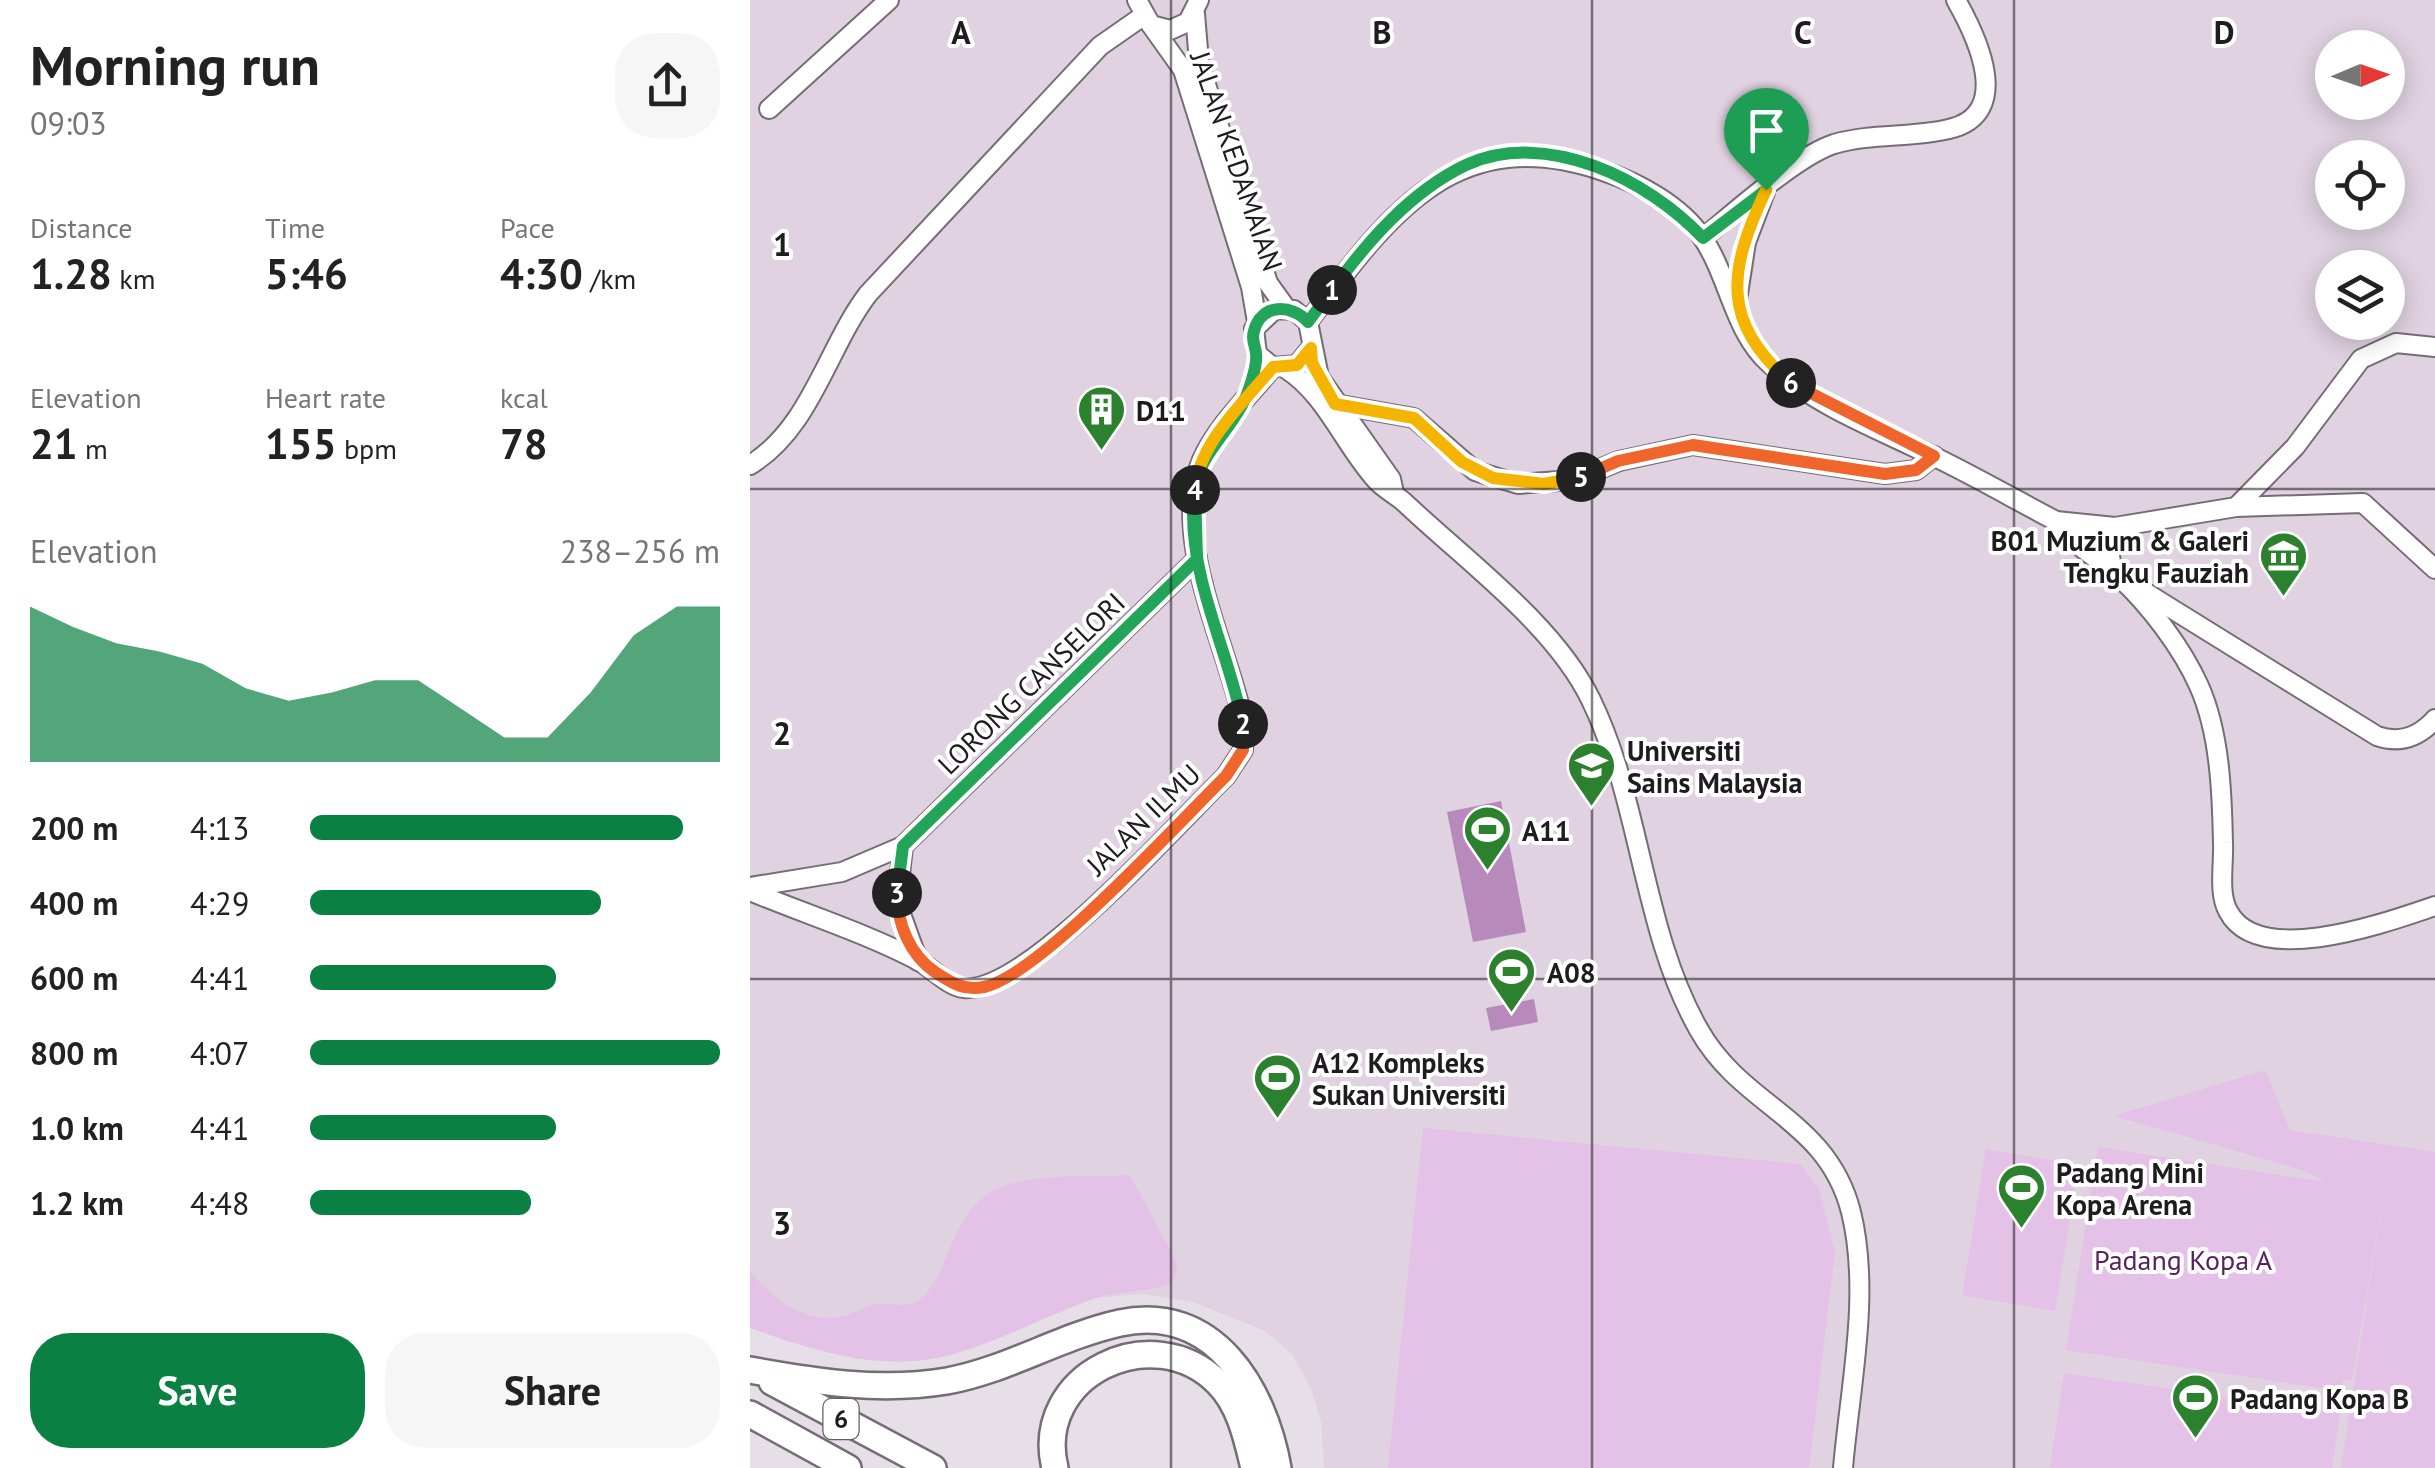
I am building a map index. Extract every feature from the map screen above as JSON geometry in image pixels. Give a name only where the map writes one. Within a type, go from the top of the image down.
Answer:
[{"type":"highway","points":[[750,1370],[845,1385],[916,1385],[992,1369],[1119,1323],[1158,1320],[1188,1329],[1220,1347],[1247,1376],[1268,1424],[1278,1468]]},
{"type":"highway","points":[[1055,1468],[1052,1432],[1073,1388],[1114,1360],[1159,1354],[1183,1360],[1217,1382],[1240,1420],[1254,1468]]},
{"type":"highway","name":"6","points":[[750,1370],[933,1468]]},
{"type":"highway","name":"6","points":[[750,1414],[848,1468]]},
{"type":"street","points":[[769,108],[888,0]]},
{"type":"street","points":[[1703,238],[1835,144],[1946,130],[1970,120],[1986,93],[1986,76],[1972,26],[1956,0]]},
{"type":"street","points":[[750,465],[786,434],[806,405],[848,321],[868,294],[1100,46],[1144,14],[1180,28],[1197,7]]},
{"type":"street","name":"JALAN KEDAMAIAN","points":[[1197,7],[1199,62],[1268,283],[1286,308]]},
{"type":"street","name":"JALAN KEDAMAIAN","points":[[1144,14],[1183,70],[1251,286],[1257,322]]},
{"type":"street","points":[[1394,493],[1391,478],[1335,404],[1312,363],[1308,322],[1364,248],[1416,197],[1467,165],[1498,156],[1536,154],[1620,176],[1659,197],[1703,238],[1764,360],[1794,385],[2056,521],[2085,527],[2123,526],[2236,507],[2363,503],[2435,568]]},
{"type":"street","points":[[1736,307],[1746,242],[1766,190]]},
{"type":"street","points":[[1308,322],[1286,308],[1274,309],[1257,322],[1252,338],[1257,354],[1306,383],[1378,483],[1394,493],[1563,655],[1591,699],[1623,782],[1665,942],[1688,1009],[1728,1071],[1806,1131],[1837,1176],[1850,1210],[1860,1262],[1843,1468]]},
{"type":"street","points":[[2236,507],[2295,447],[2361,360],[2396,343],[2435,347]]},
{"type":"street","points":[[1279,368],[1306,358],[1311,348]]},
{"type":"street","name":"JALAN ILMU","points":[[1243,404],[1257,354]]},
{"type":"street","name":"JALAN ILMU","points":[[750,889],[918,961],[960,988],[986,987],[1010,976],[1084,916],[1226,776],[1243,750],[1244,724],[1197,559],[1196,478],[1204,456],[1243,404],[1279,368]]},
{"type":"street","points":[[1335,404],[1414,418],[1475,471],[1518,484],[1573,480],[1618,461],[1693,445],[1885,474],[1916,470],[1934,456]]},
{"type":"street","points":[[2056,521],[2066,536],[2116,574],[2377,736],[2388,740],[2408,738],[2435,719]]},
{"type":"street","points":[[2123,526],[2109,547],[2116,574],[2166,633],[2205,699],[2219,784],[2224,896],[2236,921],[2255,934],[2325,936],[2364,931],[2435,906]]},
{"type":"street","name":"LORONG CANSELORI","points":[[750,889],[842,872],[903,846],[1197,559]]},
{"type":"street","points":[[903,846],[897,903],[918,961]]},
{"type":"shaded area","name":"Universiti Sains Malaysia","points":[[750,0],[2435,0],[2435,1468],[1324,1468],[1321,1422],[1311,1388],[1292,1354],[1265,1331],[1193,1302],[1143,1294],[1095,1298],[951,1355],[897,1361],[857,1359],[750,1328]]},
{"type":"shaded area","name":"A11","points":[[1501,801],[1526,932],[1473,942],[1447,812]]},
{"type":"shaded area","name":"A08","points":[[1534,999],[1538,1022],[1491,1031],[1486,1008]]},
{"type":"green space","name":"Padang Kopa A","points":[[2265,1070],[2290,1130],[2435,1152],[2435,1468],[2341,1468],[2383,1197],[2352,1380],[2343,1379],[2342,1391],[2066,1350],[2098,1147],[2325,1182],[2302,1170],[2114,1116]]},
{"type":"green space","points":[[1423,1128],[1800,1164],[1819,1190],[1835,1252],[1809,1468],[1388,1468]]},
{"type":"green space","name":"Padang Mini Kopa Arena","points":[[1986,1149],[2079,1165],[2055,1311],[1962,1295]]},
{"type":"green space","points":[[1130,1175],[1178,1265],[1173,1283],[1100,1297],[971,1348],[928,1360],[850,1357],[750,1328],[750,1272],[790,1307],[814,1316],[842,1316],[878,1304],[912,1304],[931,1287],[957,1232],[986,1195],[1016,1182],[1035,1179]]},
{"type":"green space","name":"Padang Kopa B","points":[[2064,1373],[2340,1414],[2332,1468],[2050,1468]]},
{"type":"place","name":"D11","points":[[1101,452]]},
{"type":"place","name":"B01 Muzium & Galeri Tengku Fauziah","points":[[2284,598]]},
{"type":"place","name":"Universiti Sains Malaysia","points":[[1592,808]]},
{"type":"place","name":"A11","points":[[1487,872]]},
{"type":"place","name":"A08","points":[[1512,1014]]},
{"type":"place","name":"A12 Kompleks Sukan Universiti","points":[[1277,1120]]},
{"type":"place","name":"Padang Mini Kopa Arena","points":[[2021,1230]]},
{"type":"place","name":"Padang Kopa B","points":[[2195,1440]]},
{"type":"route","points":[[1766,190],[1703,238],[1659,197],[1620,176],[1536,154],[1498,156],[1467,165],[1416,197],[1364,248],[1308,322],[1286,308],[1265,314],[1257,322],[1252,338],[1257,354],[1243,404],[1204,456],[1196,478],[1193,514],[1197,559],[1238,694],[1244,724],[1243,750],[1226,776],[1084,916],[1010,976],[986,987],[960,988],[918,961],[897,903],[903,846],[1197,559],[1193,514],[1196,478],[1204,456],[1273,367],[1286,369],[1297,365],[1311,348],[1312,363],[1335,404],[1414,418],[1475,471],[1518,484],[1573,480],[1618,461],[1693,445],[1885,474],[1916,470],[1934,456],[1794,385],[1764,360],[1752,342],[1736,307],[1746,242],[1766,190]]}]
